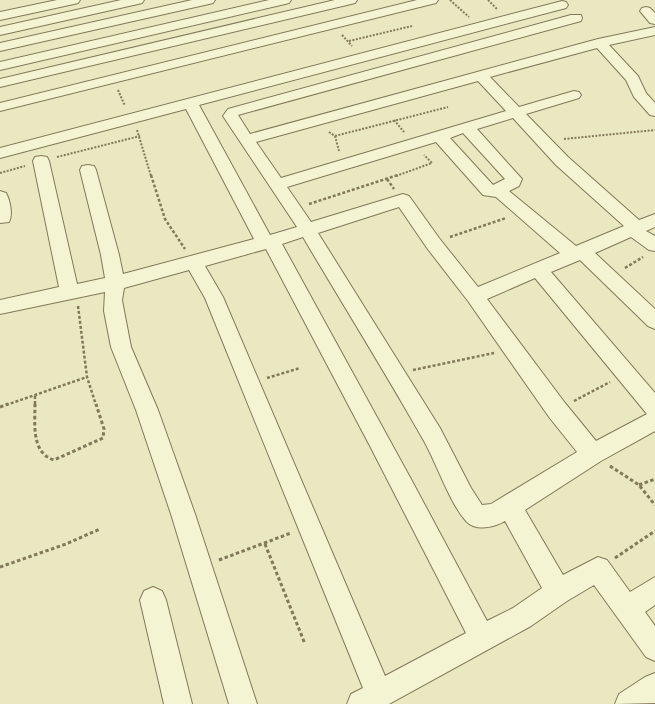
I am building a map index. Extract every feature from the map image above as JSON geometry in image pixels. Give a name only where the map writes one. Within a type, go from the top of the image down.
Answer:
[{"type":"street","points":[[0,16],[18,6],[76,0]]},
{"type":"street","points":[[0,31],[138,0]]},
{"type":"street","points":[[0,47],[209,0]]},
{"type":"street","points":[[0,66],[284,0]]},
{"type":"street","points":[[0,83],[350,0]]},
{"type":"street","points":[[0,107],[432,0]]},
{"type":"street","points":[[0,153],[559,3],[595,36],[633,79],[639,94],[655,112]]},
{"type":"street","points":[[255,7],[267,20]]},
{"type":"street","points":[[319,8],[331,26]]},
{"type":"street","points":[[246,140],[303,109],[576,18]]},
{"type":"street","points":[[655,31],[595,36],[481,76],[303,109],[231,114],[230,116],[306,229],[393,374],[432,435],[463,496],[475,514],[482,516],[492,515],[510,506],[593,454],[655,420]]},
{"type":"street","points":[[219,32],[233,50]]},
{"type":"street","points":[[38,73],[47,96]]},
{"type":"street","points":[[481,76],[562,160],[635,229],[652,249]]},
{"type":"street","points":[[276,185],[574,95]]},
{"type":"street","points":[[190,103],[397,474],[458,589],[482,638]]},
{"type":"street","points":[[438,135],[489,191],[493,192],[513,182],[514,179],[466,127]]},
{"type":"street","points":[[40,161],[73,292]]},
{"type":"street","points":[[88,170],[108,248],[115,283],[113,300],[114,311],[121,347],[147,410],[200,567],[243,704]]},
{"type":"street","points":[[497,189],[524,212],[609,278],[655,321]]},
{"type":"street","points":[[0,197],[3,218]]},
{"type":"street","points":[[0,307],[115,283],[268,242],[403,200],[433,243],[475,296],[557,410],[593,454]]},
{"type":"street","points":[[475,296],[655,220]]},
{"type":"street","points":[[194,262],[214,297],[308,526],[370,700],[522,617],[558,592],[598,569],[655,648]]},
{"type":"street","points":[[538,269],[655,408]]},
{"type":"street","points":[[510,506],[558,592]]},
{"type":"street","points":[[626,609],[655,590]]},
{"type":"street","points":[[153,600],[177,704]]},
{"type":"street","points":[[629,704],[655,687]]},
{"type":"path","points":[[450,0],[467,15]]},
{"type":"path","points":[[488,0],[496,9]]},
{"type":"path","points":[[349,41],[412,26]]},
{"type":"path","points":[[113,79],[131,118]]},
{"type":"path","points":[[335,136],[394,120],[448,108]]},
{"type":"path","points":[[543,141],[655,130]]},
{"type":"path","points":[[0,173],[40,161],[140,136],[165,219],[194,262]]},
{"type":"path","points":[[292,209],[380,182],[432,163],[414,143]]},
{"type":"path","points":[[433,243],[524,212]]},
{"type":"path","points":[[609,278],[652,249]]},
{"type":"path","points":[[35,396],[36,444],[43,456],[48,460],[54,460],[99,441],[102,438],[104,428],[88,377],[73,292]]},
{"type":"path","points":[[393,374],[513,350]]},
{"type":"path","points":[[250,383],[300,368]]},
{"type":"path","points":[[557,410],[627,374]]},
{"type":"path","points":[[0,407],[88,377]]},
{"type":"path","points":[[593,454],[639,485],[655,505]]},
{"type":"path","points":[[639,485],[655,479]]},
{"type":"path","points":[[200,567],[265,544],[308,526]]},
{"type":"path","points":[[0,567],[66,544],[100,529]]},
{"type":"path","points":[[598,569],[655,531]]},
{"type":"path","points":[[265,544],[305,644]]}]
